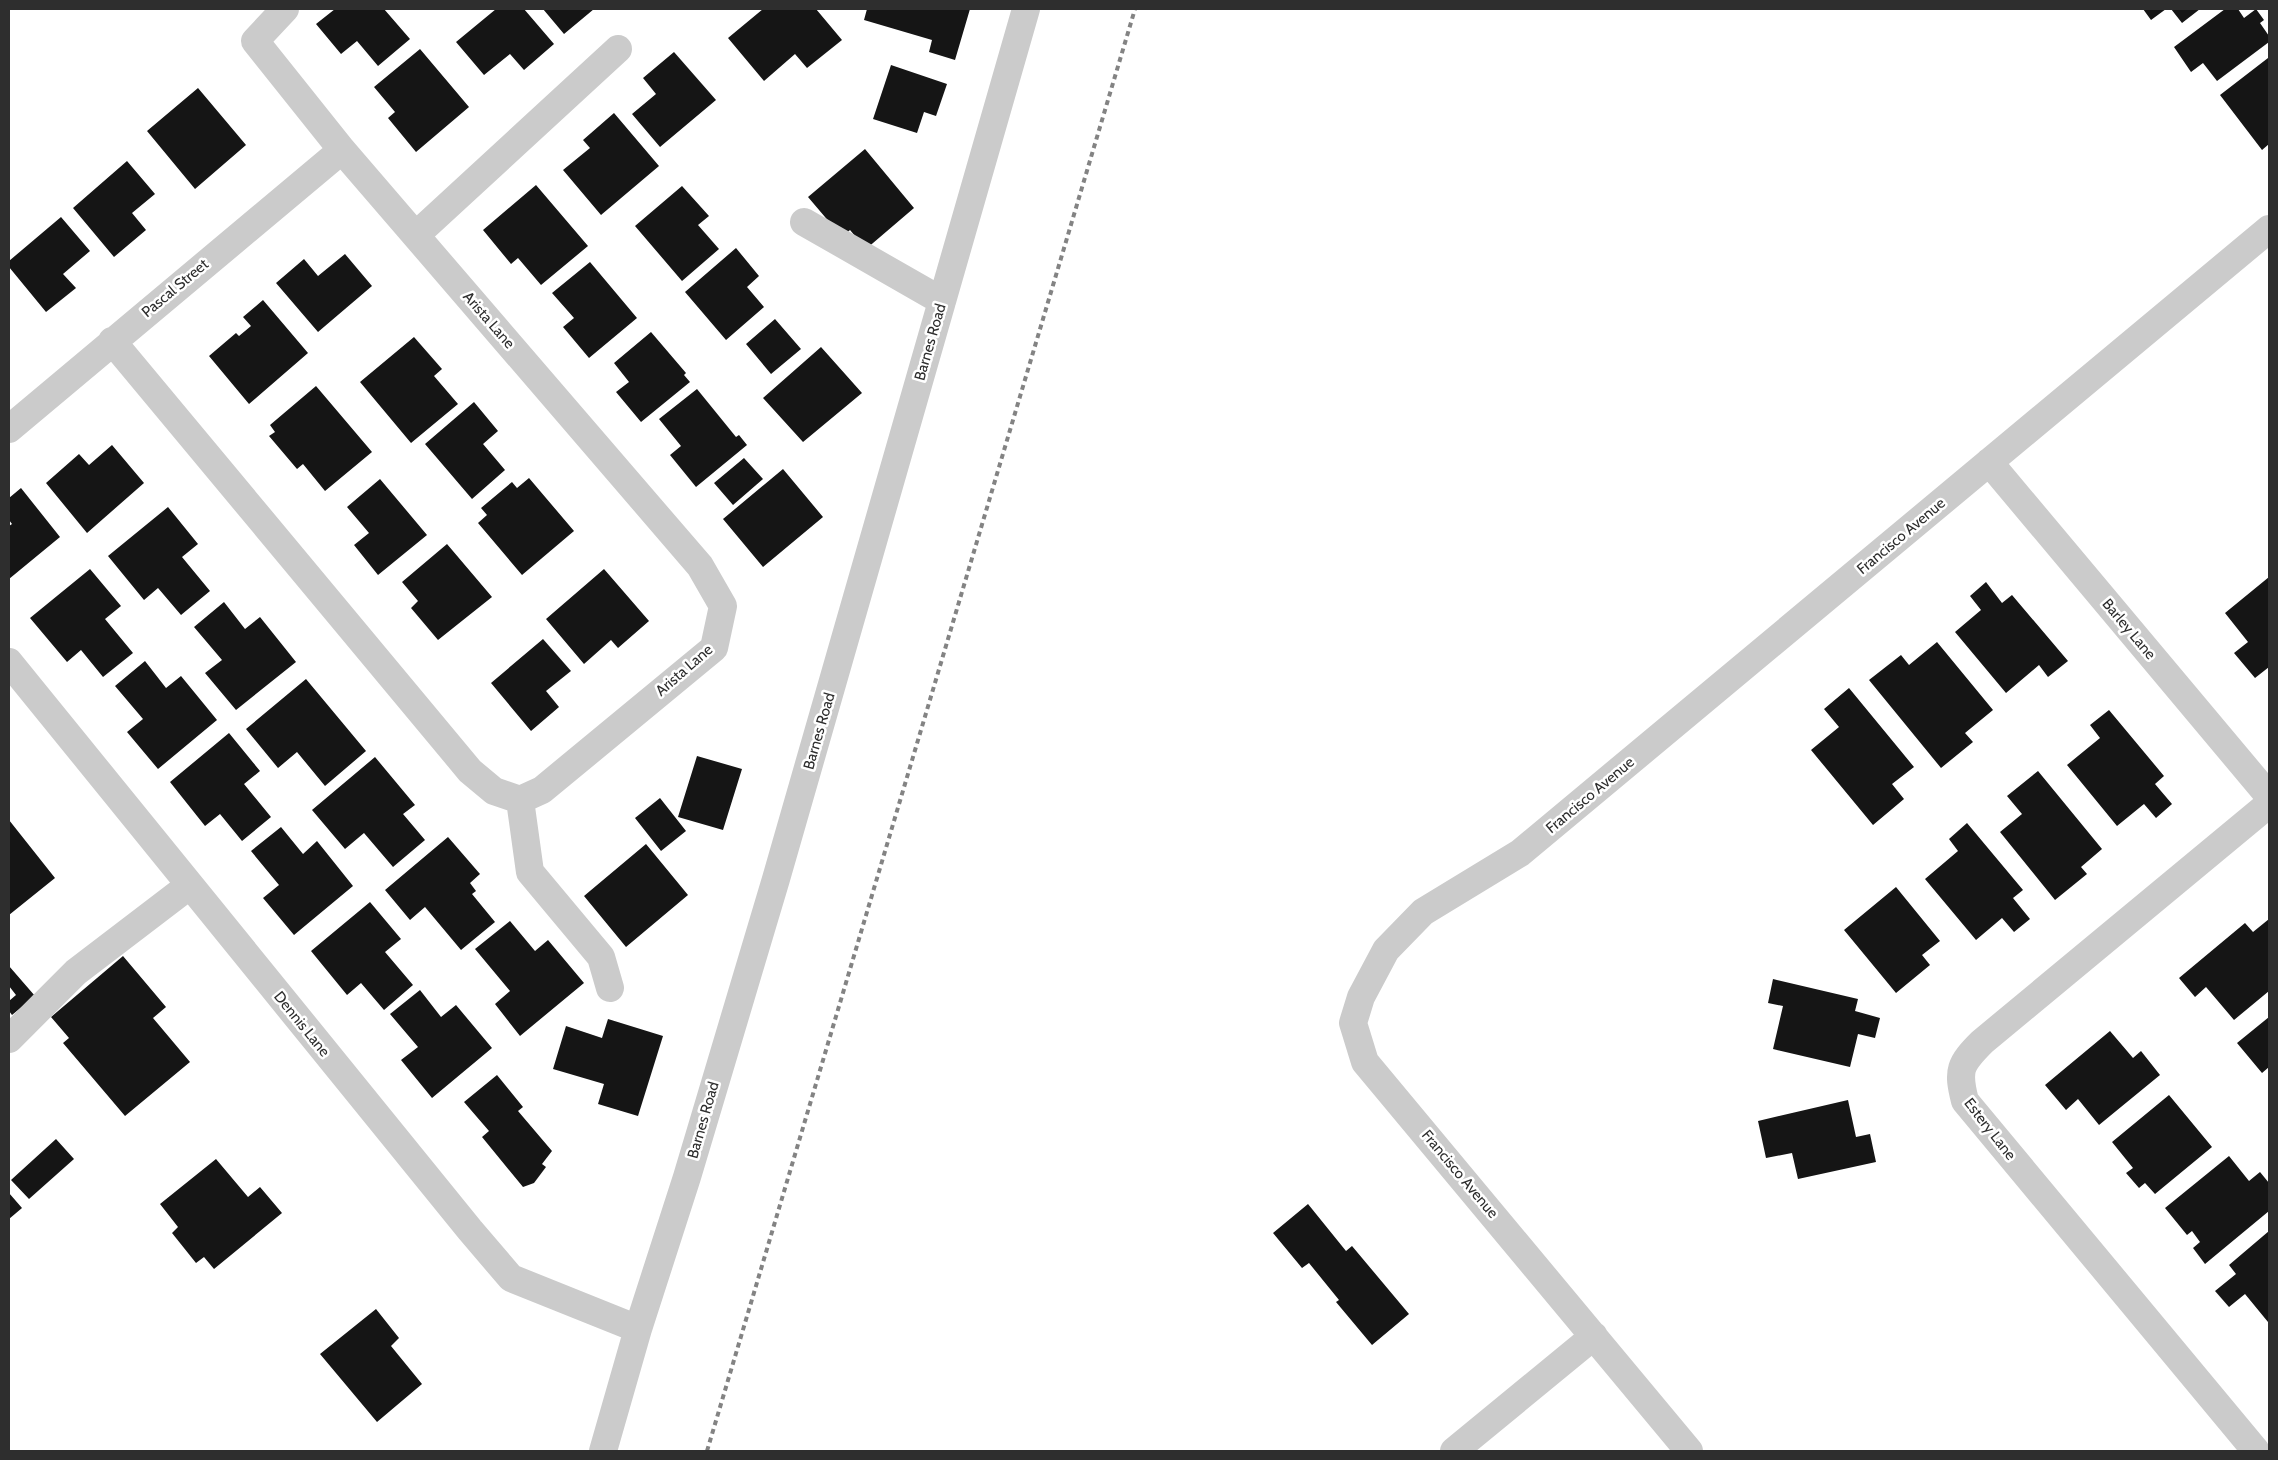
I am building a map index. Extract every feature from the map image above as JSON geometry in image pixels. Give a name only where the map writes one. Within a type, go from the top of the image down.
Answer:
[{"type":"street","name":"Arista Lane","points":[[285,9],[255,41],[342,150],[700,566],[723,606],[714,648],[542,790],[520,800]]},
{"type":"street","name":"Barnes Road","points":[[603,1451],[638,1329],[687,1177],[776,879],[1026,9]]},
{"type":"street","points":[[416,235],[618,49]]},
{"type":"street","name":"Pascal Street","points":[[9,429],[342,150]]},
{"type":"street","points":[[804,222],[942,301]]},
{"type":"street","name":"Francisco Avenue","points":[[1689,1451],[1365,1062],[1353,1022],[1361,997],[1386,950],[1423,912],[1520,853],[2269,230]]},
{"type":"street","points":[[112,341],[470,771],[494,791],[520,800],[530,872],[601,957],[610,988]]},
{"type":"street","name":"Barley Lane","points":[[1989,462],[2269,796]]},
{"type":"street","name":"Dennis Lane","points":[[9,662],[511,1278],[638,1329]]},
{"type":"street","name":"Estery Lane","points":[[2256,1451],[1965,1101],[1959,1080],[1966,1058],[1982,1042],[2269,804]]},
{"type":"street","points":[[9,1039],[76,972],[190,885]]},
{"type":"street","points":[[1454,1451],[1594,1336]]},
{"type":"building","points":[[335,9],[384,9],[410,39],[378,66],[357,41],[341,54],[316,24]]},
{"type":"building","points":[[496,9],[524,9],[554,44],[524,70],[510,54],[484,75],[456,42]]},
{"type":"building","points":[[543,9],[594,9],[564,34]]},
{"type":"building","points":[[763,9],[816,9],[842,40],[807,68],[795,54],[764,81],[728,38]]},
{"type":"building","points":[[867,9],[970,9],[955,60],[929,52],[932,40],[864,20]]},
{"type":"building","points":[[2143,9],[2166,9],[2151,20]]},
{"type":"building","points":[[2171,9],[2200,9],[2182,23]]},
{"type":"building","points":[[2225,9],[2238,9],[2244,18],[2256,9],[2264,20],[2260,23],[2269,36],[2269,42],[2217,81],[2203,63],[2191,72],[2174,47]]},
{"type":"building","points":[[420,49],[469,107],[416,152],[388,118],[395,112],[374,87]]},
{"type":"building","points":[[674,52],[716,100],[660,147],[632,114],[656,94],[643,78]]},
{"type":"building","points":[[2268,58],[2269,144],[2262,150],[2220,95]]},
{"type":"building","points":[[891,65],[947,84],[936,116],[924,112],[917,133],[873,119]]},
{"type":"building","points":[[198,88],[246,145],[195,189],[147,131]]},
{"type":"building","points":[[614,113],[659,166],[601,215],[563,170],[590,148],[583,140]]},
{"type":"building","points":[[865,149],[914,208],[866,249],[850,230],[842,237],[808,197]]},
{"type":"building","points":[[127,161],[155,194],[132,213],[146,230],[114,257],[73,208]]},
{"type":"building","points":[[536,185],[588,246],[541,285],[518,258],[511,264],[483,230]]},
{"type":"building","points":[[682,186],[709,216],[698,225],[719,249],[682,281],[635,226]]},
{"type":"building","points":[[61,217],[90,251],[63,274],[76,288],[46,312],[9,267],[9,261]]},
{"type":"building","points":[[736,248],[759,276],[747,287],[764,307],[726,340],[685,292]]},
{"type":"building","points":[[345,254],[372,286],[318,332],[276,283],[304,259],[318,276]]},
{"type":"building","points":[[590,262],[637,318],[589,358],[563,327],[574,318],[552,293]]},
{"type":"building","points":[[263,300],[308,353],[249,404],[209,356],[236,333],[239,336],[251,326],[243,317]]},
{"type":"building","points":[[775,319],[801,349],[771,374],[746,344]]},
{"type":"building","points":[[651,332],[686,373],[684,375],[690,382],[641,422],[616,392],[629,382],[614,363]]},
{"type":"building","points":[[414,337],[442,369],[434,376],[458,404],[411,443],[360,382]]},
{"type":"building","points":[[821,347],[862,393],[803,442],[763,398]]},
{"type":"building","points":[[316,386],[372,452],[325,491],[303,464],[297,469],[269,436],[275,432],[270,425]]},
{"type":"building","points":[[697,389],[736,437],[739,435],[747,445],[696,487],[670,455],[681,446],[659,419]]},
{"type":"building","points":[[474,402],[498,431],[483,444],[505,470],[472,499],[425,444]]},
{"type":"building","points":[[112,445],[144,483],[87,533],[46,483],[79,454],[89,465]]},
{"type":"building","points":[[744,458],[763,479],[733,505],[714,483]]},
{"type":"building","points":[[783,469],[823,517],[763,567],[723,519]]},
{"type":"building","points":[[529,478],[574,531],[522,575],[478,523],[487,515],[481,508],[512,482],[517,488]]},
{"type":"building","points":[[380,479],[427,535],[378,575],[354,545],[369,533],[347,507]]},
{"type":"building","points":[[21,488],[60,537],[9,579],[9,526],[12,524],[9,520],[9,498]]},
{"type":"building","points":[[168,507],[198,544],[182,557],[210,591],[181,615],[158,588],[144,600],[108,556]]},
{"type":"building","points":[[447,544],[492,597],[438,640],[411,608],[418,601],[402,582]]},
{"type":"building","points":[[90,569],[121,606],[105,619],[133,653],[103,677],[81,650],[67,662],[30,618]]},
{"type":"building","points":[[604,569],[649,621],[618,648],[611,640],[584,664],[546,619]]},
{"type":"building","points":[[2269,577],[2269,667],[2255,678],[2234,653],[2248,642],[2225,613]]},
{"type":"building","points":[[1986,582],[2002,603],[2012,595],[2068,661],[2048,677],[2039,665],[2006,693],[1955,632],[1981,610],[1970,596]]},
{"type":"building","points":[[224,602],[245,629],[260,617],[296,662],[236,710],[205,673],[222,660],[194,627]]},
{"type":"building","points":[[543,639],[571,671],[546,691],[559,707],[531,731],[491,683]]},
{"type":"building","points":[[1937,642],[1993,710],[1965,733],[1973,742],[1941,768],[1869,680],[1901,655],[1909,665]]},
{"type":"building","points":[[145,661],[166,688],[181,676],[217,720],[158,769],[127,732],[143,719],[115,686]]},
{"type":"building","points":[[306,679],[366,751],[325,786],[297,752],[278,768],[246,729]]},
{"type":"building","points":[[1849,688],[1914,767],[1892,784],[1904,799],[1873,825],[1811,750],[1839,727],[1824,709]]},
{"type":"building","points":[[2109,710],[2164,776],[2155,784],[2172,804],[2156,818],[2144,804],[2117,826],[2067,765],[2100,738],[2090,725]]},
{"type":"building","points":[[229,733],[260,771],[244,784],[271,817],[242,841],[220,814],[205,826],[170,782]]},
{"type":"building","points":[[697,756],[742,769],[723,830],[678,817]]},
{"type":"building","points":[[375,757],[415,805],[403,814],[425,840],[393,867],[364,833],[345,849],[312,810]]},
{"type":"building","points":[[2038,771],[2102,849],[2081,867],[2087,874],[2055,900],[2000,832],[2022,814],[2007,796]]},
{"type":"building","points":[[660,798],[686,831],[661,851],[635,818]]},
{"type":"building","points":[[9,820],[55,878],[9,915]]},
{"type":"building","points":[[1967,823],[2023,890],[2013,898],[2030,919],[2014,932],[2002,918],[1976,940],[1925,879],[1958,851],[1949,839]]},
{"type":"building","points":[[281,827],[303,854],[317,841],[353,886],[294,935],[263,898],[279,885],[251,851]]},
{"type":"building","points":[[448,837],[480,874],[470,883],[476,891],[472,894],[495,922],[461,950],[425,907],[410,920],[385,890]]},
{"type":"building","points":[[646,844],[688,895],[626,947],[584,896]]},
{"type":"building","points":[[1896,887],[1940,941],[1922,955],[1930,965],[1896,993],[1844,930]]},
{"type":"building","points":[[370,902],[401,939],[385,952],[413,985],[384,1010],[361,983],[347,995],[311,951]]},
{"type":"building","points":[[2269,919],[2269,991],[2234,1020],[2206,987],[2195,997],[2179,978],[2245,923],[2253,932]]},
{"type":"building","points":[[510,921],[535,951],[548,940],[584,983],[520,1036],[495,1004],[510,991],[475,949]]},
{"type":"building","points":[[123,956],[166,1007],[153,1018],[190,1062],[125,1116],[63,1043],[69,1038],[51,1017]]},
{"type":"building","points":[[9,966],[35,996],[12,1015],[9,1011],[9,1001],[16,995],[9,986]]},
{"type":"building","points":[[1773,979],[1858,999],[1855,1011],[1880,1018],[1875,1038],[1858,1034],[1850,1067],[1773,1049],[1783,1006],[1768,1003]]},
{"type":"building","points":[[420,990],[441,1017],[456,1005],[492,1048],[432,1098],[401,1060],[418,1047],[390,1014]]},
{"type":"building","points":[[2269,1017],[2269,1067],[2262,1073],[2237,1043]]},
{"type":"building","points":[[608,1019],[663,1036],[638,1116],[598,1104],[604,1084],[553,1069],[566,1026],[602,1038]]},
{"type":"building","points":[[2110,1031],[2133,1058],[2141,1051],[2160,1075],[2099,1125],[2078,1099],[2066,1110],[2045,1085]]},
{"type":"building","points":[[497,1075],[523,1107],[518,1111],[552,1151],[542,1164],[546,1167],[534,1183],[523,1187],[482,1137],[489,1131],[464,1102]]},
{"type":"building","points":[[2169,1095],[2212,1147],[2155,1194],[2145,1183],[2139,1188],[2126,1173],[2133,1168],[2112,1142]]},
{"type":"building","points":[[1848,1100],[1856,1137],[1870,1134],[1876,1162],[1798,1179],[1792,1153],[1766,1158],[1758,1121]]},
{"type":"building","points":[[56,1139],[74,1159],[29,1199],[11,1180]]},
{"type":"building","points":[[2229,1156],[2249,1181],[2260,1172],[2269,1183],[2269,1211],[2205,1264],[2193,1248],[2200,1242],[2192,1231],[2187,1235],[2165,1208]]},
{"type":"building","points":[[216,1159],[248,1197],[260,1187],[282,1213],[214,1269],[204,1257],[196,1263],[172,1233],[178,1227],[160,1204]]},
{"type":"building","points":[[9,1193],[22,1208],[9,1219]]},
{"type":"building","points":[[1308,1204],[1346,1251],[1352,1246],[1409,1314],[1372,1345],[1336,1302],[1339,1300],[1309,1263],[1302,1268],[1273,1233]]},
{"type":"building","points":[[2269,1231],[2268,1322],[2245,1294],[2229,1307],[2215,1291],[2236,1274],[2229,1265]]},
{"type":"building","points":[[376,1309],[399,1338],[391,1346],[422,1384],[377,1422],[320,1354]]},
{"type":"railway","points":[[707,1451],[1135,9]]}]
